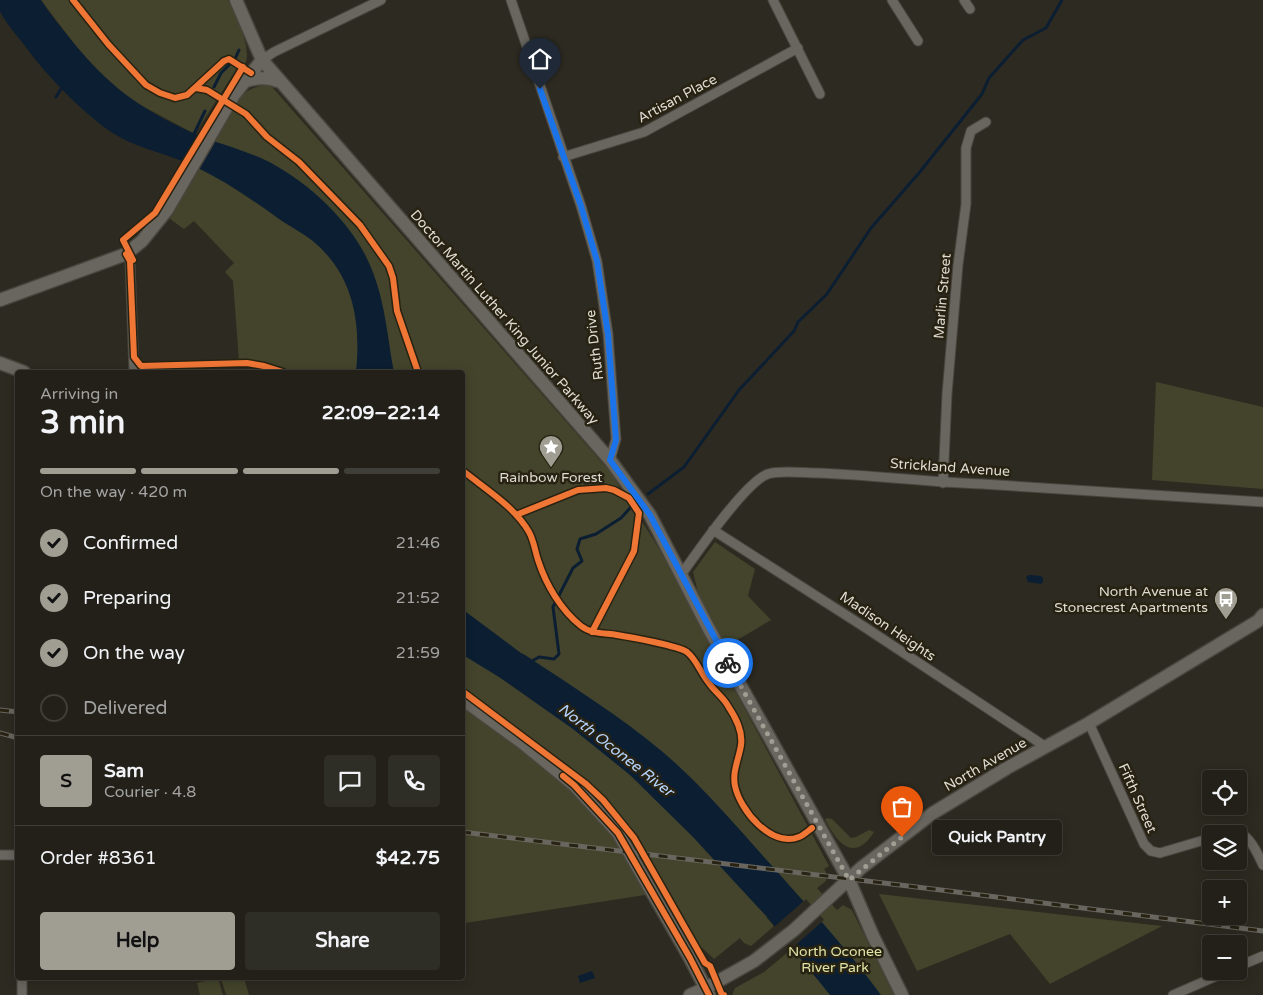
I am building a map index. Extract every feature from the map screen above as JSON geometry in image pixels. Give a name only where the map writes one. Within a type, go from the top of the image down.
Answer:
[{"type":"main road","name":"Doctor Martin Luther King Junior Parkway","points":[[236,0],[262,60],[610,460],[650,515],[709,629],[849,880],[873,936],[902,995]]},
{"type":"main road","points":[[0,300],[126,254],[142,241],[167,210],[234,95],[262,60]]},
{"type":"main road","points":[[243,82],[263,77],[281,82]]},
{"type":"main road","points":[[0,363],[19,370]]},
{"type":"main road","name":"North Avenue","points":[[690,995],[707,992],[754,961],[830,899],[861,868],[933,813],[1007,768],[1089,723],[1261,620]]},
{"type":"main road","points":[[465,701],[524,744],[574,785],[618,833],[690,958],[707,992]]},
{"type":"street","points":[[262,60],[274,52],[382,0]]},
{"type":"street","name":"Ruth Drive","points":[[511,0],[581,206],[597,261],[608,334],[616,440],[610,460]]},
{"type":"street","points":[[773,0],[820,94]]},
{"type":"street","points":[[964,0],[970,9]]},
{"type":"street","points":[[896,2],[918,41]]},
{"type":"street","name":"Artisan Place","points":[[563,157],[644,132],[798,48]]},
{"type":"street","name":"Marlin Street","points":[[943,483],[948,374],[958,265],[966,204],[966,148],[971,131],[986,122]]},
{"type":"street","points":[[126,254],[130,261],[134,370]]},
{"type":"street","name":"Strickland Avenue","points":[[681,575],[713,530],[747,491],[767,474],[790,472],[842,474],[943,483],[1263,502]]},
{"type":"street","name":"Madison Heights","points":[[713,530],[1046,746]]},
{"type":"street","name":"Fifth Street","points":[[1089,723],[1144,844],[1151,852],[1160,853],[1202,841]]},
{"type":"street","points":[[1247,837],[1263,865]]},
{"type":"street","points":[[0,855],[15,855]]},
{"type":"street","points":[[1247,963],[1263,956]]},
{"type":"street","points":[[22,980],[22,995]]},
{"type":"street","points":[[1173,995],[1207,980]]},
{"type":"green space","points":[[41,0],[228,0],[245,41],[247,57],[245,64],[241,62],[195,134],[131,100],[108,81],[78,49]]},
{"type":"green space","name":"North Oconee River Park","points":[[266,84],[273,88],[612,474],[658,547],[829,866],[824,869],[826,881],[817,888],[837,910],[843,905],[852,910],[894,995],[732,995],[735,988],[764,972],[823,923],[766,917],[774,926],[751,946],[744,943],[740,938],[714,959],[645,895],[465,923],[465,370],[283,370],[263,362],[239,361],[233,281],[225,272],[234,263],[194,221],[184,229],[170,219],[197,168],[200,169],[240,96],[251,89]]},
{"type":"green space","points":[[1156,382],[1263,407],[1263,489],[1152,480]]},
{"type":"green space","points":[[715,542],[755,569],[748,596],[771,620],[727,646],[701,605],[693,572]]},
{"type":"green space","points":[[825,819],[832,819],[851,838],[869,830],[874,832],[867,842],[859,847],[846,846],[834,835]]},
{"type":"green space","points":[[879,894],[1162,926],[1050,984],[1010,934],[917,971]]},
{"type":"green space","points":[[219,980],[223,995],[200,995],[197,983]]},
{"type":"green space","points":[[222,980],[245,980],[249,995],[226,995]]},
{"type":"water","points":[[0,0],[41,0],[81,52],[106,78],[133,100],[192,133],[253,155],[279,167],[325,202],[351,232],[369,263],[382,303],[394,370],[356,370],[357,336],[352,301],[338,270],[314,242],[239,191],[207,172],[126,140],[93,119],[59,87],[39,64],[0,11]]},
{"type":"water","points":[[1029,575],[1041,576],[1043,582],[1041,584],[1028,582],[1026,577]]},
{"type":"water","name":"North Oconee River","points":[[465,611],[521,653],[614,714],[678,765],[716,804],[809,908],[881,995],[830,995],[767,917],[692,836],[630,775],[573,729],[499,677],[465,656]]},
{"type":"water","points":[[592,971],[595,978],[580,983],[578,976]]},
{"type":"pier","points":[[806,899],[824,920],[790,950],[773,928]]},
{"type":"waterway","points":[[648,494],[684,467],[739,390],[794,331],[798,322],[827,294],[871,228],[919,173],[982,94],[989,78],[1023,40],[1046,28],[1062,0]]},
{"type":"waterway","points":[[235,59],[239,50]]},
{"type":"waterway","points":[[214,87],[221,73],[231,63]]},
{"type":"waterway","points":[[56,97],[64,84]]},
{"type":"waterway","points":[[192,138],[205,111]]},
{"type":"waterway","points":[[532,661],[539,657],[554,659],[559,654],[553,607],[573,568],[582,561],[577,549],[580,539],[596,534],[621,518],[631,507]]},
{"type":"railway","points":[[0,710],[15,712]]},
{"type":"railway","points":[[0,733],[15,737]]},
{"type":"railway","points":[[465,832],[1263,931]]},
{"type":"cycle path","points":[[73,0],[108,44],[146,85],[160,93],[175,98],[187,95],[224,61],[229,59],[251,73]]},
{"type":"cycle path","points":[[133,260],[123,240],[155,213],[243,67]]},
{"type":"cycle path","points":[[196,88],[207,90],[246,114],[267,137],[299,162],[360,225],[389,266],[393,278],[397,311],[417,370]]},
{"type":"cycle path","points":[[126,254],[130,261],[134,357],[141,366],[247,363],[277,370]]},
{"type":"cycle path","points":[[465,472],[498,498],[523,523],[531,535],[541,569],[550,588],[561,605],[581,626],[594,632],[675,647],[690,655],[734,715],[741,735],[740,750],[735,770],[735,786],[743,806],[758,825],[778,837],[788,839],[799,837],[812,828]]},
{"type":"cycle path","points":[[516,515],[578,490],[606,488],[629,498],[639,513],[634,551],[592,632]]},
{"type":"cycle path","points":[[465,693],[586,784],[603,800],[634,838],[705,963],[710,966],[722,995],[724,995]]},
{"type":"cycle path","points":[[563,776],[574,785],[618,833],[690,958],[709,995]]},
{"type":"way so far","points":[[728,663],[849,880],[861,868],[902,837]]},
{"type":"place","name":"Rainbow Forest","points":[[551,468]]},
{"type":"place","name":"North Avenue at Stonecrest Apartments","points":[[1226,620]]},
{"type":"place","name":"Quick Pantry","points":[[902,837]]},
{"type":"route","points":[[540,89],[581,206],[597,261],[608,334],[616,440],[610,460],[650,515],[728,663]]}]
